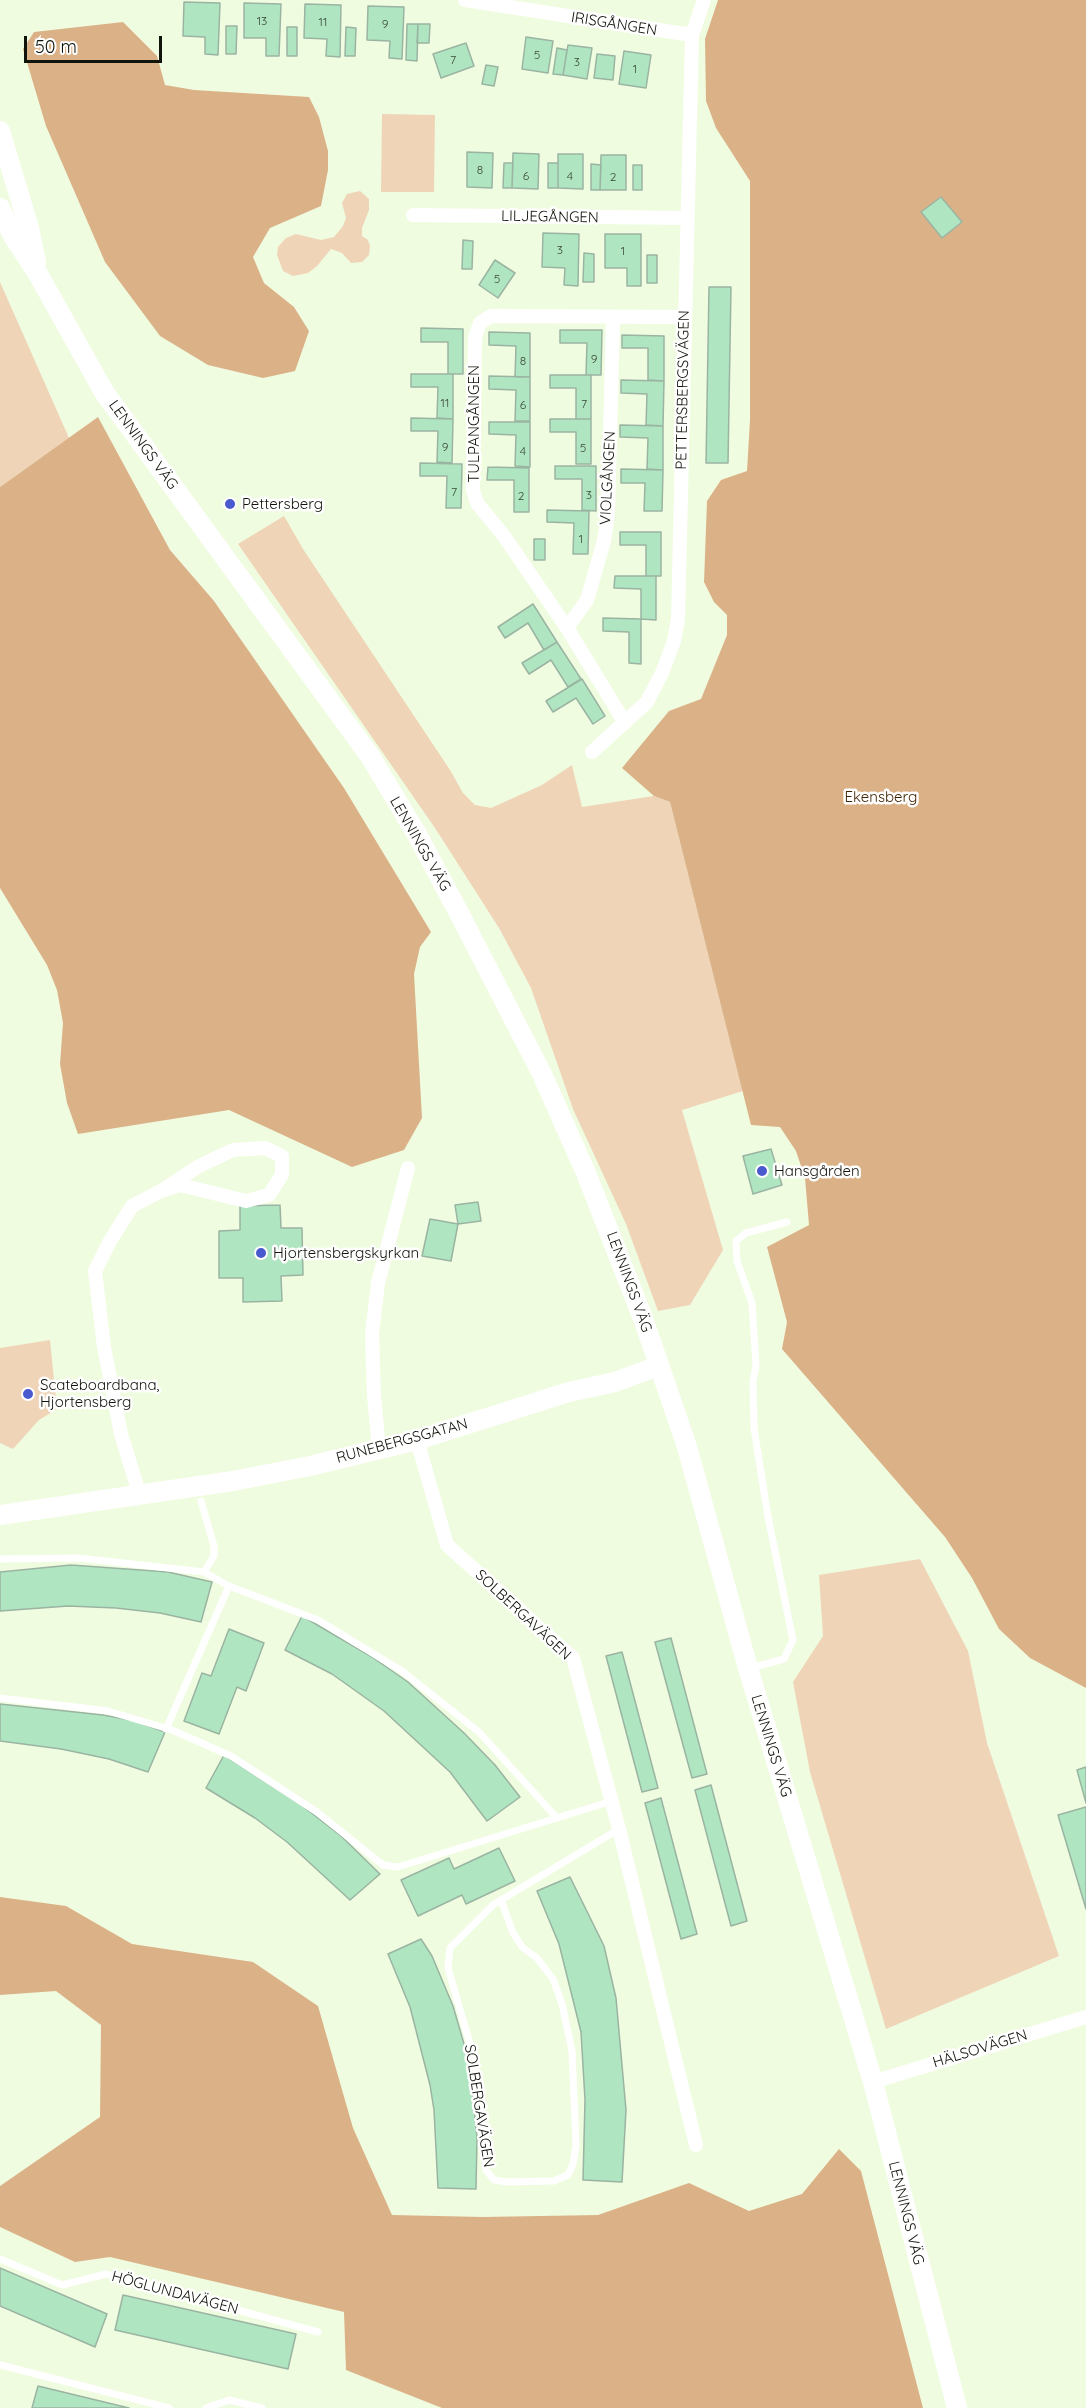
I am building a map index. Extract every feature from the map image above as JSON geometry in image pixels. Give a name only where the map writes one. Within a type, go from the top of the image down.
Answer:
[{"type":"main road","name":"LENNINGS VÄG","points":[[0,131],[29,228],[38,274]]},
{"type":"main road","name":"LENNINGS VÄG","points":[[0,208],[104,392],[370,756],[419,838],[546,1084],[619,1252],[687,1447],[748,1668],[873,2082],[957,2408]]},
{"type":"main road","name":"RUNEBERGSGATAN","points":[[0,1515],[233,1481],[379,1449],[417,1440],[569,1392],[615,1382],[658,1366]]},
{"type":"street","name":"IRISGÅNGEN","points":[[465,0],[692,35]]},
{"type":"street","name":"PETTERSBERGSVÄGEN","points":[[592,752],[647,702],[674,641],[678,619],[692,35],[704,0]]},
{"type":"street","name":"LILJEGÅNGEN","points":[[413,215],[687,218]]},
{"type":"street","name":"TULPANGÅNGEN","points":[[625,723],[567,628],[504,536],[477,503],[473,490],[475,337],[480,323],[491,316],[684,317]]},
{"type":"street","name":"VIOLGÅNGEN","points":[[567,628],[587,600],[604,541],[608,514],[613,318]]},
{"type":"street","points":[[140,1496],[121,1434],[104,1347],[95,1271],[110,1241],[132,1206],[161,1191],[199,1166],[233,1150],[265,1148],[282,1156],[282,1175],[269,1196],[246,1201],[180,1185],[161,1191]]},
{"type":"street","points":[[379,1449],[372,1334],[378,1283],[408,1168]]},
{"type":"street","name":"SOLBERGAVÄGEN","points":[[417,1440],[447,1545],[573,1658],[619,1828],[696,2145]]},
{"type":"street","name":"HÄLSOVÄGEN","points":[[873,2082],[1086,2018]]},
{"type":"lane","points":[[748,1668],[784,1659],[793,1640],[768,1517],[754,1428],[753,1382],[756,1354],[752,1303],[737,1260],[736,1241],[746,1233],[787,1222]]},
{"type":"lane","points":[[201,1501],[214,1546],[214,1556],[204,1572]]},
{"type":"lane","points":[[0,1559],[78,1558],[204,1572],[229,1586],[318,1620],[402,1671],[479,1732],[557,1818]]},
{"type":"lane","points":[[166,1729],[229,1586]]},
{"type":"lane","points":[[0,1698],[108,1711],[166,1729],[231,1756],[317,1812],[382,1865],[398,1867],[612,1801]]},
{"type":"lane","name":"SOLBERGAVÄGEN","points":[[501,1900],[513,1933],[553,1979],[562,2004],[572,2051],[576,2145],[573,2164],[568,2175],[554,2181],[506,2182],[494,2180],[486,2170],[475,2061],[448,1968],[450,1948],[501,1900],[619,1828]]},
{"type":"lane","name":"HÖGLUNDAVÄGEN","points":[[0,2259],[62,2285],[106,2274],[318,2332]]},
{"type":"lane","points":[[0,2365],[170,2408]]},
{"type":"lane","points":[[206,2408],[229,2400],[262,2408]]},
{"type":"shaded area","points":[[382,114],[435,115],[434,192],[381,192]]},
{"type":"shaded area","points":[[360,191],[369,199],[369,210],[362,228],[362,236],[368,240],[369,255],[362,262],[351,263],[342,253],[331,249],[308,273],[293,276],[283,271],[277,255],[278,247],[286,238],[296,234],[321,240],[334,237],[346,218],[342,203],[347,194]]},
{"type":"shaded area","points":[[0,282],[69,438],[0,487]]},
{"type":"shaded area","points":[[284,516],[303,549],[463,793],[475,805],[491,808],[542,785],[572,765],[582,807],[654,796],[670,802],[743,1091],[682,1110],[723,1250],[690,1305],[658,1311],[626,1224],[573,1109],[531,988],[499,928],[435,828],[238,544]]},
{"type":"shaded area","name":"Scateboardbana, Hjortensberg","points":[[50,1340],[57,1409],[39,1420],[13,1449],[0,1443],[0,1348]]},
{"type":"shaded area","points":[[920,1559],[968,1651],[987,1743],[1059,1956],[886,2029],[810,1772],[793,1682],[823,1636],[819,1575]]},
{"type":"green space","name":"Ekensberg","points":[[718,0],[1086,0],[1086,1688],[1030,1658],[999,1629],[972,1578],[945,1537],[782,1349],[787,1322],[767,1247],[809,1225],[805,1178],[796,1151],[780,1127],[751,1125],[670,802],[654,796],[622,768],[669,711],[701,699],[727,635],[727,615],[714,602],[704,582],[707,501],[721,480],[747,471],[750,420],[750,181],[716,128],[706,101],[705,39]]},
{"type":"green space","points":[[123,22],[157,56],[165,85],[194,90],[309,97],[319,117],[328,151],[328,170],[321,206],[270,228],[253,257],[264,283],[294,307],[309,331],[295,371],[263,378],[208,365],[160,336],[105,262],[46,126],[23,49],[34,32]]},
{"type":"green space","points":[[98,417],[170,550],[214,601],[344,788],[431,932],[420,947],[414,974],[422,1118],[404,1150],[352,1167],[229,1110],[78,1134],[67,1103],[60,1064],[63,1023],[57,990],[47,965],[0,888],[0,487]]},
{"type":"green space","points":[[0,1897],[66,1906],[132,1944],[253,1962],[318,2006],[353,2128],[392,2215],[483,2217],[598,2215],[689,2183],[749,2211],[802,2194],[839,2149],[861,2171],[923,2408],[442,2408],[346,2370],[344,2312],[110,2257],[75,2262],[0,2227],[0,2186],[100,2117],[101,2025],[56,1991],[0,1995]]},
{"type":"building","points":[[184,2],[220,3],[218,55],[205,54],[205,37],[183,36]]},
{"type":"building","points":[[244,3],[281,4],[279,56],[266,56],[266,38],[244,38]]},
{"type":"building","points":[[305,4],[341,5],[340,57],[326,56],[327,39],[304,38]]},
{"type":"building","points":[[368,6],[404,7],[402,59],[389,58],[390,41],[367,40]]},
{"type":"building","points":[[407,24],[418,24],[417,61],[406,60]]},
{"type":"building","points":[[418,24],[430,24],[429,43],[417,43]]},
{"type":"building","points":[[226,26],[237,26],[236,54],[226,54]]},
{"type":"building","points":[[287,27],[297,27],[297,56],[287,56]]},
{"type":"building","points":[[346,27],[356,28],[355,56],[345,56]]},
{"type":"building","points":[[526,37],[553,41],[548,73],[522,69]]},
{"type":"building","points":[[466,43],[474,66],[441,78],[433,54]]},
{"type":"building","points":[[568,45],[592,48],[587,79],[563,75]]},
{"type":"building","points":[[557,48],[567,50],[563,75],[553,74]]},
{"type":"building","points":[[624,51],[651,55],[646,88],[619,84]]},
{"type":"building","points":[[597,54],[615,56],[613,80],[594,78]]},
{"type":"building","points":[[486,65],[498,67],[494,86],[482,84]]},
{"type":"building","points":[[467,152],[493,153],[492,188],[467,187]]},
{"type":"building","points":[[513,153],[539,154],[538,189],[512,188]]},
{"type":"building","points":[[558,154],[583,154],[583,189],[558,188]]},
{"type":"building","points":[[601,155],[626,155],[626,190],[600,190]]},
{"type":"building","points":[[504,163],[513,163],[512,188],[503,188]]},
{"type":"building","points":[[548,163],[558,163],[558,188],[548,188]]},
{"type":"building","points":[[591,164],[601,165],[600,190],[591,190]]},
{"type":"building","points":[[633,165],[642,165],[642,190],[633,190]]},
{"type":"building","points":[[941,197],[962,222],[942,238],[921,212]]},
{"type":"building","points":[[543,233],[579,234],[578,286],[564,285],[565,268],[542,267]]},
{"type":"building","points":[[605,234],[641,234],[641,286],[627,286],[627,268],[605,268]]},
{"type":"building","points":[[463,240],[473,241],[472,269],[462,269]]},
{"type":"building","points":[[584,253],[594,254],[594,282],[583,282]]},
{"type":"building","points":[[647,255],[657,255],[657,283],[647,283]]},
{"type":"building","points":[[495,260],[515,273],[498,298],[479,285]]},
{"type":"building","points":[[709,287],[731,287],[728,463],[706,463]]},
{"type":"building","points":[[421,328],[463,329],[463,374],[448,374],[448,342],[421,342]]},
{"type":"building","points":[[560,330],[602,330],[601,375],[586,375],[587,343],[560,343]]},
{"type":"building","points":[[489,332],[530,333],[530,377],[515,377],[516,346],[489,345]]},
{"type":"building","points":[[622,335],[664,336],[664,381],[648,380],[648,348],[622,348]]},
{"type":"building","points":[[411,374],[453,374],[453,419],[437,418],[438,387],[411,387]]},
{"type":"building","points":[[550,375],[591,375],[591,419],[576,419],[576,388],[550,388]]},
{"type":"building","points":[[489,376],[530,377],[530,421],[515,421],[516,390],[489,389]]},
{"type":"building","points":[[621,380],[664,381],[663,426],[646,425],[647,394],[621,393]]},
{"type":"building","points":[[411,418],[453,419],[452,463],[437,462],[438,431],[411,431]]},
{"type":"building","points":[[550,419],[591,419],[591,464],[576,464],[576,432],[550,432]]},
{"type":"building","points":[[489,422],[530,422],[530,467],[515,466],[516,435],[489,434]]},
{"type":"building","points":[[620,425],[663,426],[663,470],[647,469],[648,438],[620,437]]},
{"type":"building","points":[[420,463],[462,464],[461,508],[446,508],[447,476],[420,476]]},
{"type":"building","points":[[555,466],[596,466],[596,511],[582,510],[582,479],[555,479]]},
{"type":"building","points":[[488,467],[529,468],[529,512],[514,512],[514,480],[487,480]]},
{"type":"building","points":[[621,469],[663,470],[662,511],[644,511],[645,483],[621,483]]},
{"type":"building","points":[[547,510],[589,511],[588,554],[573,554],[574,523],[547,522]]},
{"type":"building","points":[[620,532],[661,532],[661,576],[646,576],[646,545],[620,545]]},
{"type":"building","points":[[534,539],[545,539],[545,560],[534,560]]},
{"type":"building","points":[[615,576],[656,576],[656,620],[641,619],[641,589],[614,588]]},
{"type":"building","points":[[533,604],[557,642],[544,650],[528,623],[505,638],[498,627]]},
{"type":"building","points":[[603,618],[641,619],[641,664],[629,663],[629,632],[603,631]]},
{"type":"building","points":[[557,642],[581,679],[568,687],[551,660],[529,674],[522,663]]},
{"type":"building","points":[[582,679],[605,716],[593,724],[576,698],[553,712],[546,701]]},
{"type":"building","name":"Hansgården","points":[[771,1149],[782,1185],[753,1194],[743,1156]]},
{"type":"building","points":[[478,1202],[481,1221],[458,1224],[455,1205]]},
{"type":"building","name":"Hjortensbergskyrkan","points":[[280,1205],[281,1228],[302,1228],[303,1275],[281,1276],[282,1301],[243,1302],[243,1278],[219,1278],[219,1231],[240,1230],[240,1206]]},
{"type":"building","points":[[430,1219],[458,1224],[451,1261],[422,1256]]},
{"type":"building","points":[[71,1565],[168,1572],[212,1582],[201,1622],[160,1613],[116,1608],[68,1606],[0,1611],[0,1572]]},
{"type":"building","points":[[302,1616],[372,1657],[408,1682],[464,1733],[495,1765],[520,1797],[487,1821],[450,1772],[384,1711],[332,1674],[285,1650]]},
{"type":"building","points":[[229,1629],[264,1643],[246,1691],[237,1687],[219,1734],[184,1721],[202,1673],[211,1676]]},
{"type":"building","points":[[671,1638],[707,1774],[692,1778],[655,1642]]},
{"type":"building","points":[[622,1652],[658,1788],[642,1792],[606,1656]]},
{"type":"building","points":[[0,1704],[103,1715],[135,1721],[165,1732],[148,1772],[109,1759],[61,1749],[0,1741]]},
{"type":"building","points":[[224,1755],[300,1804],[341,1836],[380,1874],[350,1900],[287,1842],[255,1818],[206,1788]]},
{"type":"building","points":[[1086,1767],[1086,1803],[1077,1770]]},
{"type":"building","points":[[711,1785],[747,1921],[731,1926],[695,1790]]},
{"type":"building","points":[[661,1798],[697,1934],[681,1939],[645,1803]]},
{"type":"building","points":[[1086,1807],[1086,1909],[1058,1815]]},
{"type":"building","points":[[499,1848],[515,1881],[466,1904],[462,1895],[418,1916],[401,1880],[449,1858],[454,1869]]},
{"type":"building","points":[[570,1877],[604,1946],[616,1998],[626,2110],[622,2182],[583,2180],[585,2100],[581,2032],[559,1944],[537,1891]]},
{"type":"building","points":[[421,1939],[432,1956],[453,2006],[469,2061],[477,2137],[476,2189],[438,2188],[434,2110],[430,2085],[410,2007],[388,1954]]},
{"type":"building","points":[[0,2268],[107,2314],[95,2347],[0,2306]]},
{"type":"building","points":[[123,2295],[296,2334],[288,2369],[115,2330]]},
{"type":"building","points":[[38,2386],[129,2408],[32,2408]]},
{"type":"place","name":"Pettersberg","points":[[230,504]]},
{"type":"place","name":"Hansgården","points":[[762,1171]]},
{"type":"place","name":"Hjortensbergskyrkan","points":[[261,1253]]},
{"type":"place","name":"Scateboardbana, Hjortensberg","points":[[28,1394]]}]
